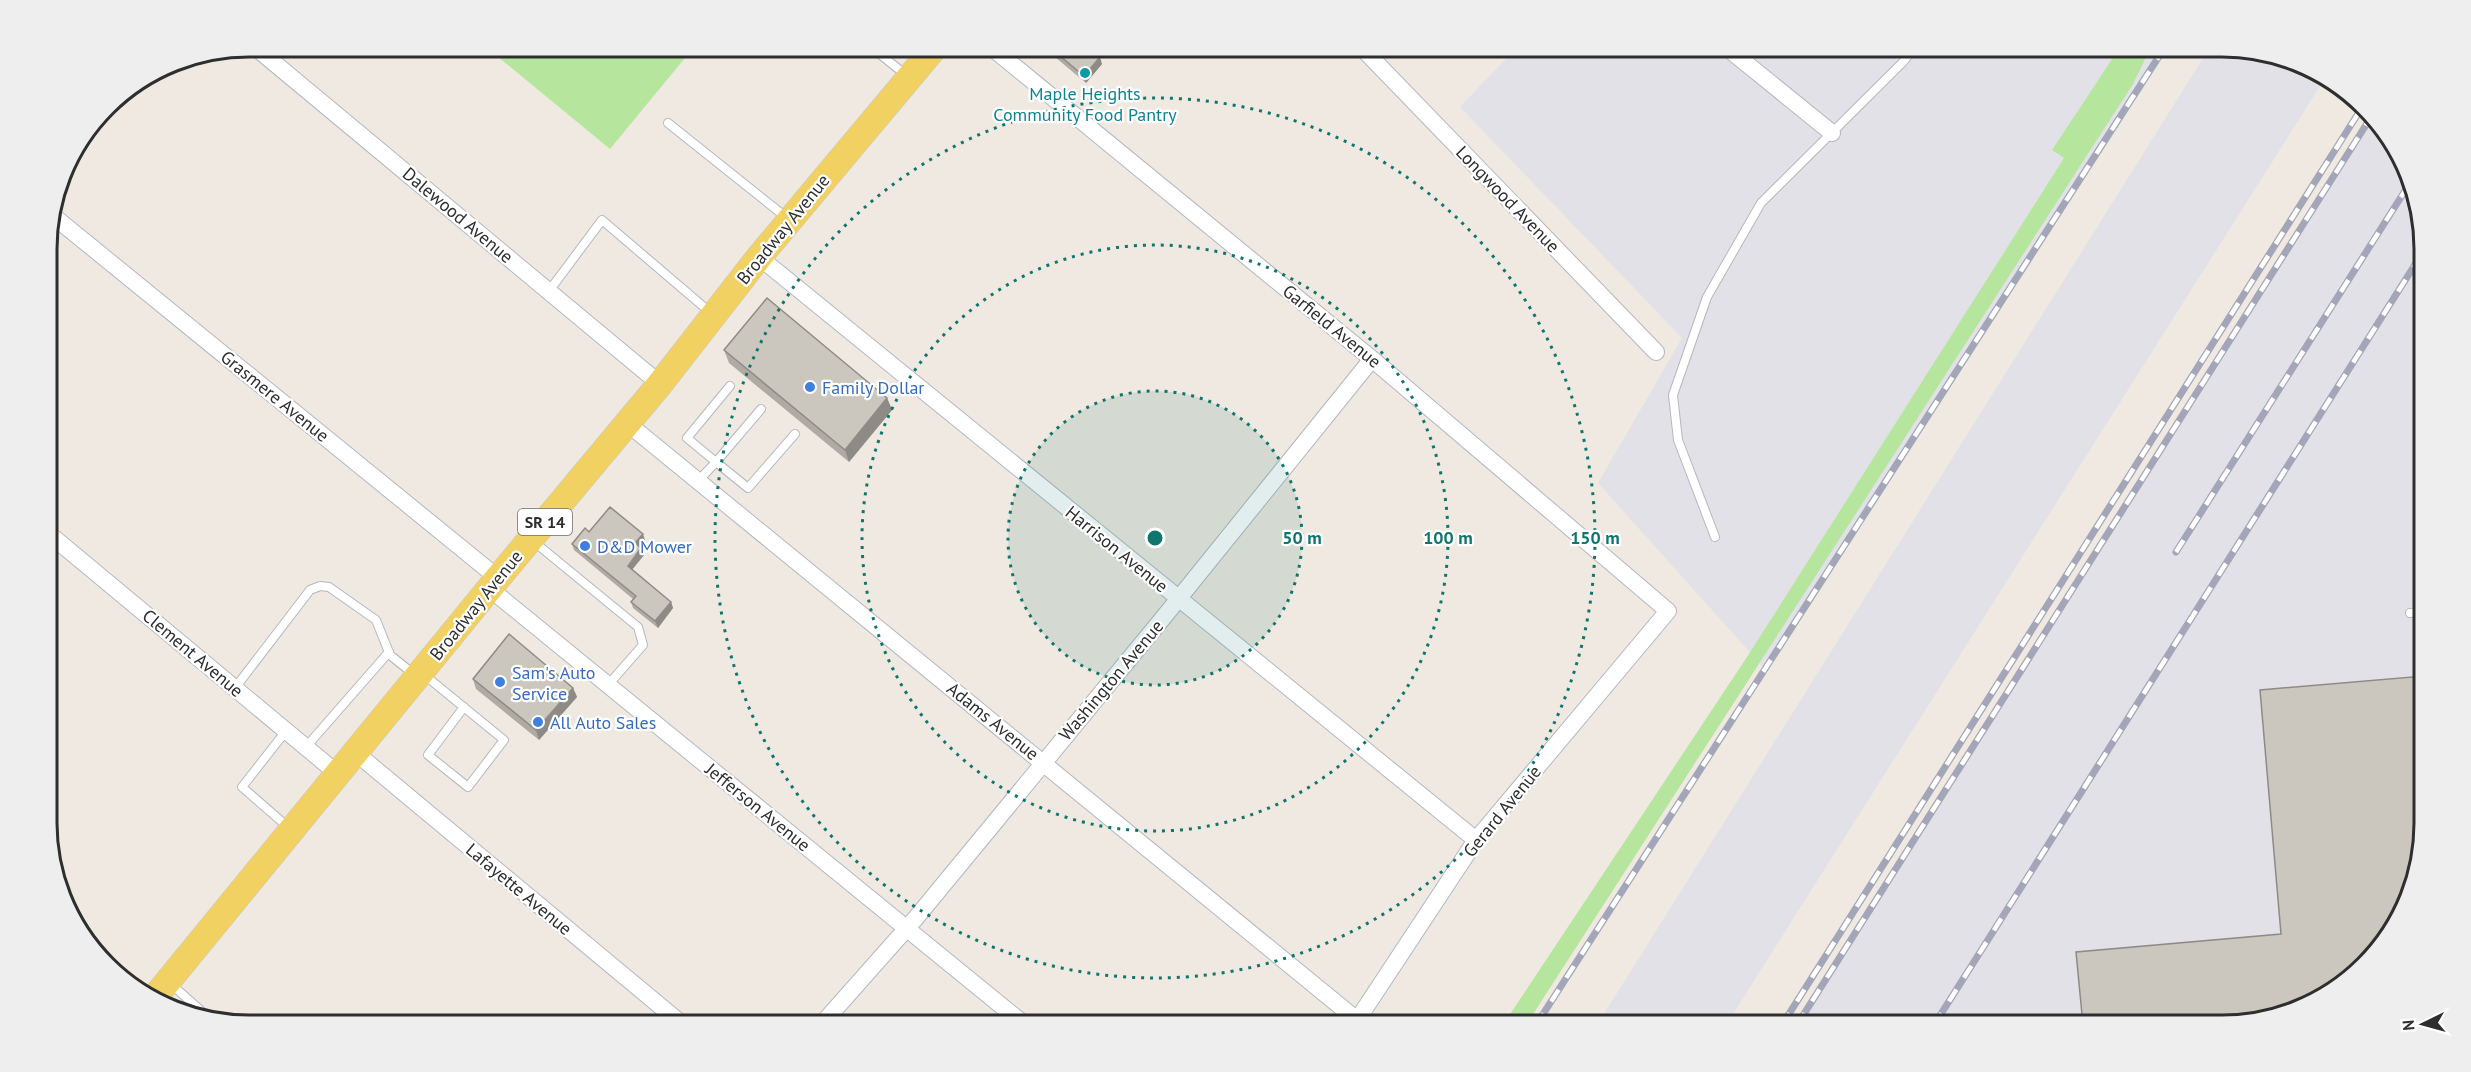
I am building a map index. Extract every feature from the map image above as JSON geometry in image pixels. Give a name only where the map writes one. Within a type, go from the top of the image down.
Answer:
[{"type":"main road","name":"Broadway Avenue","points":[[161,990],[660,384],[789,220],[926,57]]},
{"type":"street","name":"Dalewood Avenue","points":[[268,57],[660,384]]},
{"type":"street","name":"Garfield Avenue","points":[[1004,57],[1372,359],[1668,611]]},
{"type":"street","name":"Longwood Avenue","points":[[1372,57],[1656,351]]},
{"type":"street","points":[[1739,57],[1832,133]]},
{"type":"street","name":"Grasmere Avenue","points":[[60,221],[494,583]]},
{"type":"street","name":"Harrison Avenue","points":[[759,257],[1476,840]]},
{"type":"street","name":"Washington Avenue","points":[[830,1015],[907,928],[1372,359]]},
{"type":"street","name":"Adams Avenue","points":[[627,423],[1043,762],[1346,1015]]},
{"type":"street","name":"Clement Avenue","points":[[57,540],[338,774]]},
{"type":"street","name":"Jefferson Avenue","points":[[494,583],[608,685],[1013,1015]]},
{"type":"street","name":"Gerard Avenue","points":[[1361,1015],[1476,840],[1668,611]]},
{"type":"street","name":"Lafayette Avenue","points":[[356,753],[671,1015]]},
{"type":"lane","points":[[884,57],[909,78]]},
{"type":"lane","points":[[1714,537],[1678,440],[1673,394],[1707,297],[1761,203],[1907,57]]},
{"type":"lane","points":[[668,123],[789,220]]},
{"type":"lane","points":[[549,291],[602,220],[714,315]]},
{"type":"lane","points":[[730,386],[687,438],[748,488],[795,434]]},
{"type":"lane","points":[[699,481],[761,409]]},
{"type":"lane","points":[[531,538],[638,627],[643,645],[608,685]]},
{"type":"lane","points":[[234,688],[310,590],[320,586],[329,587],[376,620],[389,652],[464,707],[504,740],[468,787],[428,755],[464,707]]},
{"type":"lane","points":[[2410,613],[2414,613]]},
{"type":"lane","points":[[306,747],[389,652]]},
{"type":"lane","points":[[286,731],[242,787],[291,831]]},
{"type":"lane","points":[[161,990],[187,1005]]},
{"type":"shaded area","points":[[1508,57],[2159,57],[1765,669],[1598,483],[1682,338],[1460,107]]},
{"type":"shaded area","points":[[2204,57],[2235,57],[2260,61],[2284,67],[2321,85],[1732,1015],[1603,1015]]},
{"type":"shaded area","points":[[2367,123],[2388,153],[2399,175],[2407,199],[2414,249],[2414,839],[2300,998],[2284,1005],[2235,1015],[1803,1015]]},
{"type":"green space","points":[[498,57],[686,57],[610,149]]},
{"type":"green space","points":[[2113,57],[2146,57],[2133,84],[1532,1015],[1510,1015],[1749,654],[2064,158],[2052,150]]},
{"type":"building","points":[[1061,57],[1100,57],[1084,76]]},
{"type":"building","name":"Family Dollar","points":[[767,298],[887,398],[845,450],[724,350]]},
{"type":"building","points":[[610,507],[643,534],[635,543],[641,548],[628,566],[671,602],[655,621],[631,602],[636,596],[572,544],[585,528],[589,532]]},
{"type":"building","points":[[509,634],[573,688],[536,730],[473,679]]},
{"type":"building","points":[[2414,677],[2414,836],[2407,873],[2388,919],[2358,959],[2339,975],[2307,995],[2284,1005],[2235,1015],[2082,1015],[2076,952],[2281,934],[2260,690]]},
{"type":"railway","points":[[1542,1015],[2159,57]]},
{"type":"railway","points":[[1788,1015],[2358,113]]},
{"type":"railway","points":[[1803,1015],[2367,124]]},
{"type":"railway","points":[[2176,552],[2405,192]]},
{"type":"railway","points":[[1940,1015],[2414,266]]},
{"type":"place","name":"Maple Heights Community Food Pantry","points":[[1085,73]]},
{"type":"place","name":"Family Dollar","points":[[810,387]]},
{"type":"place","name":"D&D Mower","points":[[585,546]]},
{"type":"place","name":"Sam's Auto Service","points":[[500,682]]},
{"type":"place","name":"All Auto Sales","points":[[538,722]]}]
